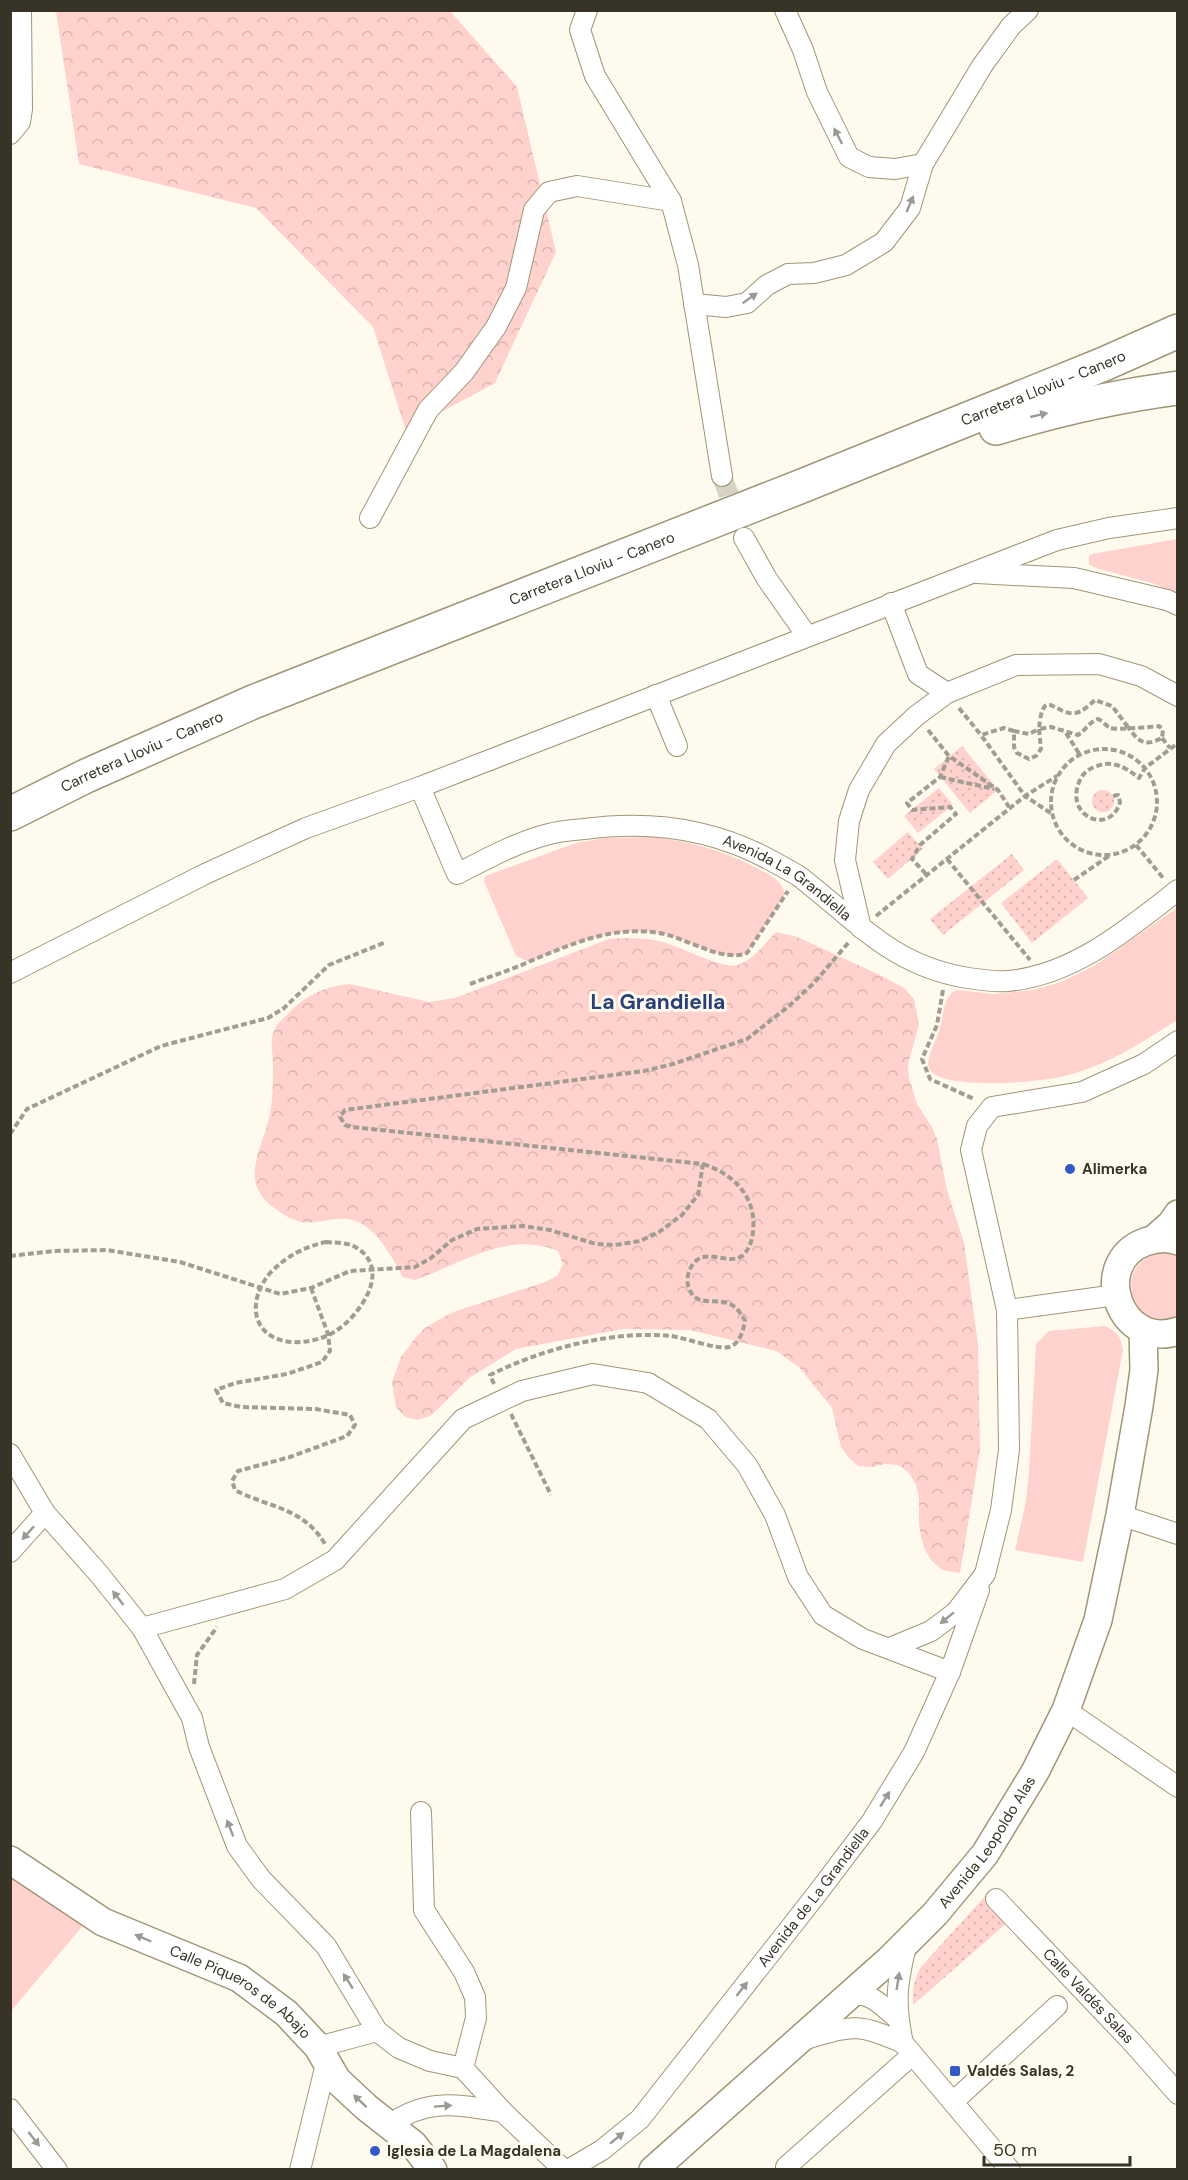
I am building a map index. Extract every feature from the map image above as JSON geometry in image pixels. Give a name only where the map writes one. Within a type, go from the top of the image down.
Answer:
[{"type":"highway","name":"Carretera Lloviu - Canero","points":[[10,814],[86,776],[253,702],[802,486],[1104,364],[1178,331]]},
{"type":"highway","points":[[802,486],[1031,417],[1137,394],[1178,388]]},
{"type":"main road","points":[[1175,1332],[1158,1334],[1143,1330],[1130,1321],[1121,1309],[1116,1295],[1118,1273],[1128,1253],[1140,1244],[1166,1240],[1171,1224],[1178,1214]]},
{"type":"main road","name":"Avenida Leopoldo Alas","points":[[653,2169],[858,1991],[942,1906],[985,1854],[1035,1772],[1066,1710],[1098,1620],[1120,1515],[1139,1406],[1144,1370],[1143,1330]]},
{"type":"main road","name":"Avenida Leopoldo Alas","points":[[1139,1406],[1151,1369],[1175,1332]]},
{"type":"main road","name":"Calle Piqueros de Abajo","points":[[10,1860],[103,1922],[239,1978],[286,2013],[322,2055],[338,2080],[366,2107],[413,2144],[433,2169]]},
{"type":"street","points":[[10,134],[20,122],[22,109],[21,10]]},
{"type":"street","points":[[587,10],[580,30],[595,76],[671,201],[688,265],[722,476]]},
{"type":"street","points":[[785,10],[818,92],[849,157],[869,168],[895,169],[923,164]]},
{"type":"street","points":[[694,304],[726,308],[747,303],[767,285],[788,274],[814,273],[846,265],[884,242],[909,208],[923,164],[982,66],[1011,26],[1028,10]]},
{"type":"street","points":[[369,518],[428,410],[464,372],[496,327],[516,288],[534,210],[549,192],[577,186],[671,201]]},
{"type":"street","points":[[10,973],[215,869],[306,828],[420,787],[1057,540],[1109,528],[1178,518]]},
{"type":"street","points":[[744,538],[766,579],[807,636]]},
{"type":"street","points":[[969,573],[1074,579],[1167,600],[1178,605]]},
{"type":"street","points":[[891,603],[918,674],[947,693]]},
{"type":"street","points":[[861,928],[845,860],[849,821],[859,790],[886,744],[916,716],[947,693],[1016,664],[1099,664],[1140,676],[1178,696]]},
{"type":"street","points":[[656,695],[677,747]]},
{"type":"street","name":"Avenida La Grandiella","points":[[420,787],[458,874],[494,855],[549,834],[613,825],[688,828],[749,848],[798,876],[861,928],[899,955],[946,974],[1008,981],[1041,974],[1071,964],[1096,949],[1176,891]]},
{"type":"street","points":[[992,1107],[1083,1092],[1144,1064],[1178,1041]]},
{"type":"street","name":"Avenida de La Grandiella","points":[[566,2169],[602,2150],[640,2119],[816,1895],[872,1821],[914,1752],[950,1672],[985,1574],[1001,1510],[1009,1450],[1007,1310],[971,1150],[977,1126],[992,1107]]},
{"type":"street","points":[[1007,1310],[1116,1295]]},
{"type":"street","points":[[142,1628],[285,1589],[335,1560],[463,1419],[522,1390],[593,1374],[648,1383],[708,1419],[747,1465],[775,1515],[798,1577],[823,1615],[863,1639],[950,1672]]},
{"type":"street","points":[[10,1454],[45,1513],[99,1574],[142,1628],[192,1718],[199,1747],[237,1846],[261,1879],[326,1946],[377,2031],[399,2048],[430,2061],[463,2068],[503,2112],[566,2169]]},
{"type":"street","points":[[10,1552],[45,1513]]},
{"type":"street","points":[[1120,1515],[1178,1534]]},
{"type":"street","points":[[890,1648],[931,1631],[956,1612],[985,1574]]},
{"type":"street","points":[[1066,1710],[1178,1787]]},
{"type":"street","points":[[421,1812],[424,1910],[464,1972],[475,1997],[476,2018],[463,2068]]},
{"type":"street","name":"Calle Valdés Salas","points":[[996,1899],[1132,2042],[1178,2094]]},
{"type":"street","points":[[907,1942],[896,1992],[898,2019],[907,2049]]},
{"type":"street","points":[[858,1991],[877,2002],[898,2019]]},
{"type":"street","points":[[858,1991],[865,2013],[875,2031]]},
{"type":"street","points":[[953,2102],[1056,2006]]},
{"type":"street","points":[[799,2041],[850,2027],[875,2031],[907,2049],[1010,2169]]},
{"type":"street","points":[[300,2169],[322,2055],[377,2031]]},
{"type":"street","points":[[789,2169],[786,2167],[907,2049]]},
{"type":"street","points":[[389,2125],[405,2114],[443,2104],[503,2112]]},
{"type":"street","points":[[10,2109],[57,2169]]},
{"type":"path","points":[[947,693],[1025,796],[1052,814]]},
{"type":"path","points":[[1014,731],[1014,747],[1017,753],[1029,759],[1036,756],[1041,749],[1041,710],[1045,706],[1051,704],[1072,713],[1079,712],[1095,700],[1112,706],[1137,739],[1143,742],[1153,742],[1162,738]]},
{"type":"path","points":[[916,716],[949,756],[998,790],[1010,807]]},
{"type":"path","points":[[981,735],[1004,728],[1029,734],[1051,727],[1078,735],[1086,730],[1090,722],[1098,719],[1109,728],[1128,727],[1141,730],[1159,726],[1164,730],[1162,738]]},
{"type":"path","points":[[1066,732],[1080,755]]},
{"type":"path","points":[[1162,738],[1170,748]]},
{"type":"path","points":[[1113,796],[1118,795],[1119,807],[1111,816],[1102,820],[1085,815],[1076,803],[1078,782],[1088,770],[1102,764],[1123,767],[1139,778],[1145,768],[1178,743]]},
{"type":"path","points":[[495,1385],[490,1375],[520,1360],[593,1341],[633,1336],[670,1336],[695,1340],[720,1348],[731,1347],[742,1335],[745,1321],[737,1308],[728,1303],[703,1302],[693,1296],[688,1285],[688,1273],[697,1260],[708,1257],[736,1259],[744,1254],[751,1243],[754,1216],[747,1197],[733,1179],[703,1164],[352,1127],[345,1125],[339,1117],[345,1110],[644,1071],[673,1064],[747,1039],[814,983],[861,928],[1010,807],[1058,776],[1080,755],[1100,749],[1112,750],[1136,759],[1153,780],[1157,794],[1157,809],[1153,823],[1136,845],[1123,852],[1109,855],[1090,854],[1073,845],[1060,832],[1052,814],[1052,795],[1058,776]]},
{"type":"path","points":[[926,874],[912,859],[920,845],[956,814],[950,807],[912,810],[907,803],[940,777],[949,756]]},
{"type":"path","points":[[940,777],[998,790]]},
{"type":"path","points":[[1136,845],[1176,891]]},
{"type":"path","points":[[1074,880],[1109,855]]},
{"type":"path","points":[[946,859],[1041,974]]},
{"type":"path","points":[[470,984],[580,940],[604,934],[660,933],[723,954],[740,956],[747,952],[798,876]]},
{"type":"path","points":[[10,1134],[27,1109],[161,1046],[268,1018],[284,1008],[330,965],[386,942]]},
{"type":"path","points":[[946,974],[937,1025],[922,1059],[930,1078],[992,1107]]},
{"type":"path","points":[[10,1256],[54,1251],[107,1250],[180,1262],[280,1294],[311,1288],[350,1271],[415,1267],[431,1258],[452,1240],[477,1229],[523,1226],[550,1230],[596,1244],[615,1245],[640,1241],[659,1232],[682,1215],[698,1195],[703,1164]]},
{"type":"path","points":[[326,1242],[345,1244],[358,1249],[369,1261],[372,1271],[372,1284],[364,1302],[350,1320],[328,1335],[314,1340],[282,1341],[269,1336],[259,1327],[255,1313],[261,1289],[269,1274],[287,1258],[307,1247],[326,1242]]},
{"type":"path","points":[[311,1288],[328,1335],[330,1351],[322,1362],[287,1374],[235,1383],[216,1390],[224,1402],[241,1407],[316,1409],[350,1416],[355,1425],[347,1436],[290,1457],[238,1471],[232,1480],[235,1490],[276,1505],[313,1525],[335,1560]]},
{"type":"path","points":[[522,1390],[526,1404],[510,1411],[551,1495]]},
{"type":"path","points":[[192,1718],[197,1654],[235,1602]]},
{"type":"green space","points":[[56,11],[450,11],[517,87],[556,252],[495,383],[406,431],[373,327],[256,208],[79,164]]},
{"type":"green space","points":[[1177,539],[1177,594],[1152,583],[1089,565],[1089,556],[1092,554]]},
{"type":"green space","points":[[962,746],[998,790],[970,813],[934,769]]},
{"type":"green space","points":[[939,788],[953,805],[918,833],[904,816]]},
{"type":"green space","points":[[1103,790],[1111,793],[1114,801],[1111,809],[1103,812],[1095,809],[1092,801],[1095,793]]},
{"type":"green space","points":[[908,832],[923,849],[888,879],[873,862]]},
{"type":"green space","points":[[654,837],[722,853],[747,863],[773,877],[779,883],[785,895],[747,953],[726,955],[669,935],[640,931],[592,938],[529,962],[516,956],[484,881],[485,876],[576,843],[604,838]]},
{"type":"green space","points":[[1012,854],[1024,870],[943,935],[930,919]]},
{"type":"green space","points":[[1057,859],[1088,898],[1032,943],[1001,903]]},
{"type":"green space","points":[[1177,908],[1176,1021],[1110,1060],[1053,1078],[973,1083],[939,1077],[930,1070],[929,1056],[951,993],[956,990],[995,994],[1033,990],[1061,982],[1094,966]]},
{"type":"green space","points":[[776,932],[795,936],[882,976],[904,988],[914,999],[919,1025],[908,1064],[909,1078],[917,1104],[937,1139],[947,1190],[964,1243],[978,1344],[980,1450],[960,1573],[942,1570],[925,1550],[919,1524],[919,1498],[916,1485],[909,1473],[898,1465],[858,1466],[848,1457],[841,1447],[832,1408],[799,1367],[776,1351],[690,1330],[623,1329],[516,1349],[469,1378],[430,1416],[418,1420],[405,1417],[396,1407],[392,1382],[401,1357],[416,1337],[425,1328],[447,1315],[557,1276],[563,1264],[558,1251],[521,1244],[502,1247],[467,1258],[415,1280],[403,1277],[382,1242],[365,1226],[343,1219],[301,1222],[289,1218],[265,1200],[256,1184],[256,1164],[272,1102],[273,1033],[279,1023],[294,1008],[316,993],[350,984],[429,1002],[455,998],[615,938],[659,941],[711,961],[731,966],[743,963],[754,955]]},
{"type":"green space","points":[[1163,1251],[1177,1254],[1177,1317],[1161,1320],[1148,1316],[1138,1308],[1132,1296],[1131,1282],[1135,1269],[1146,1258]]},
{"type":"green space","points":[[1105,1326],[1118,1335],[1123,1350],[1083,1562],[1015,1550],[1026,1501],[1036,1344],[1049,1331]]},
{"type":"green space","points":[[11,1870],[86,1922],[11,2011]]},
{"type":"green space","points":[[986,1895],[1008,1922],[913,2005],[914,1986],[921,1967]]},
{"type":"tunnel","points":[[722,476],[738,521]]},
{"type":"place","name":"Alimerka","points":[[1070,1169]]},
{"type":"place","name":"Valdés Salas, 2","points":[[955,2071]]},
{"type":"place","name":"Iglesia de La Magdalena","points":[[375,2151]]},
{"type":"district","name":"La Grandiella","points":[[658,1002]]}]
